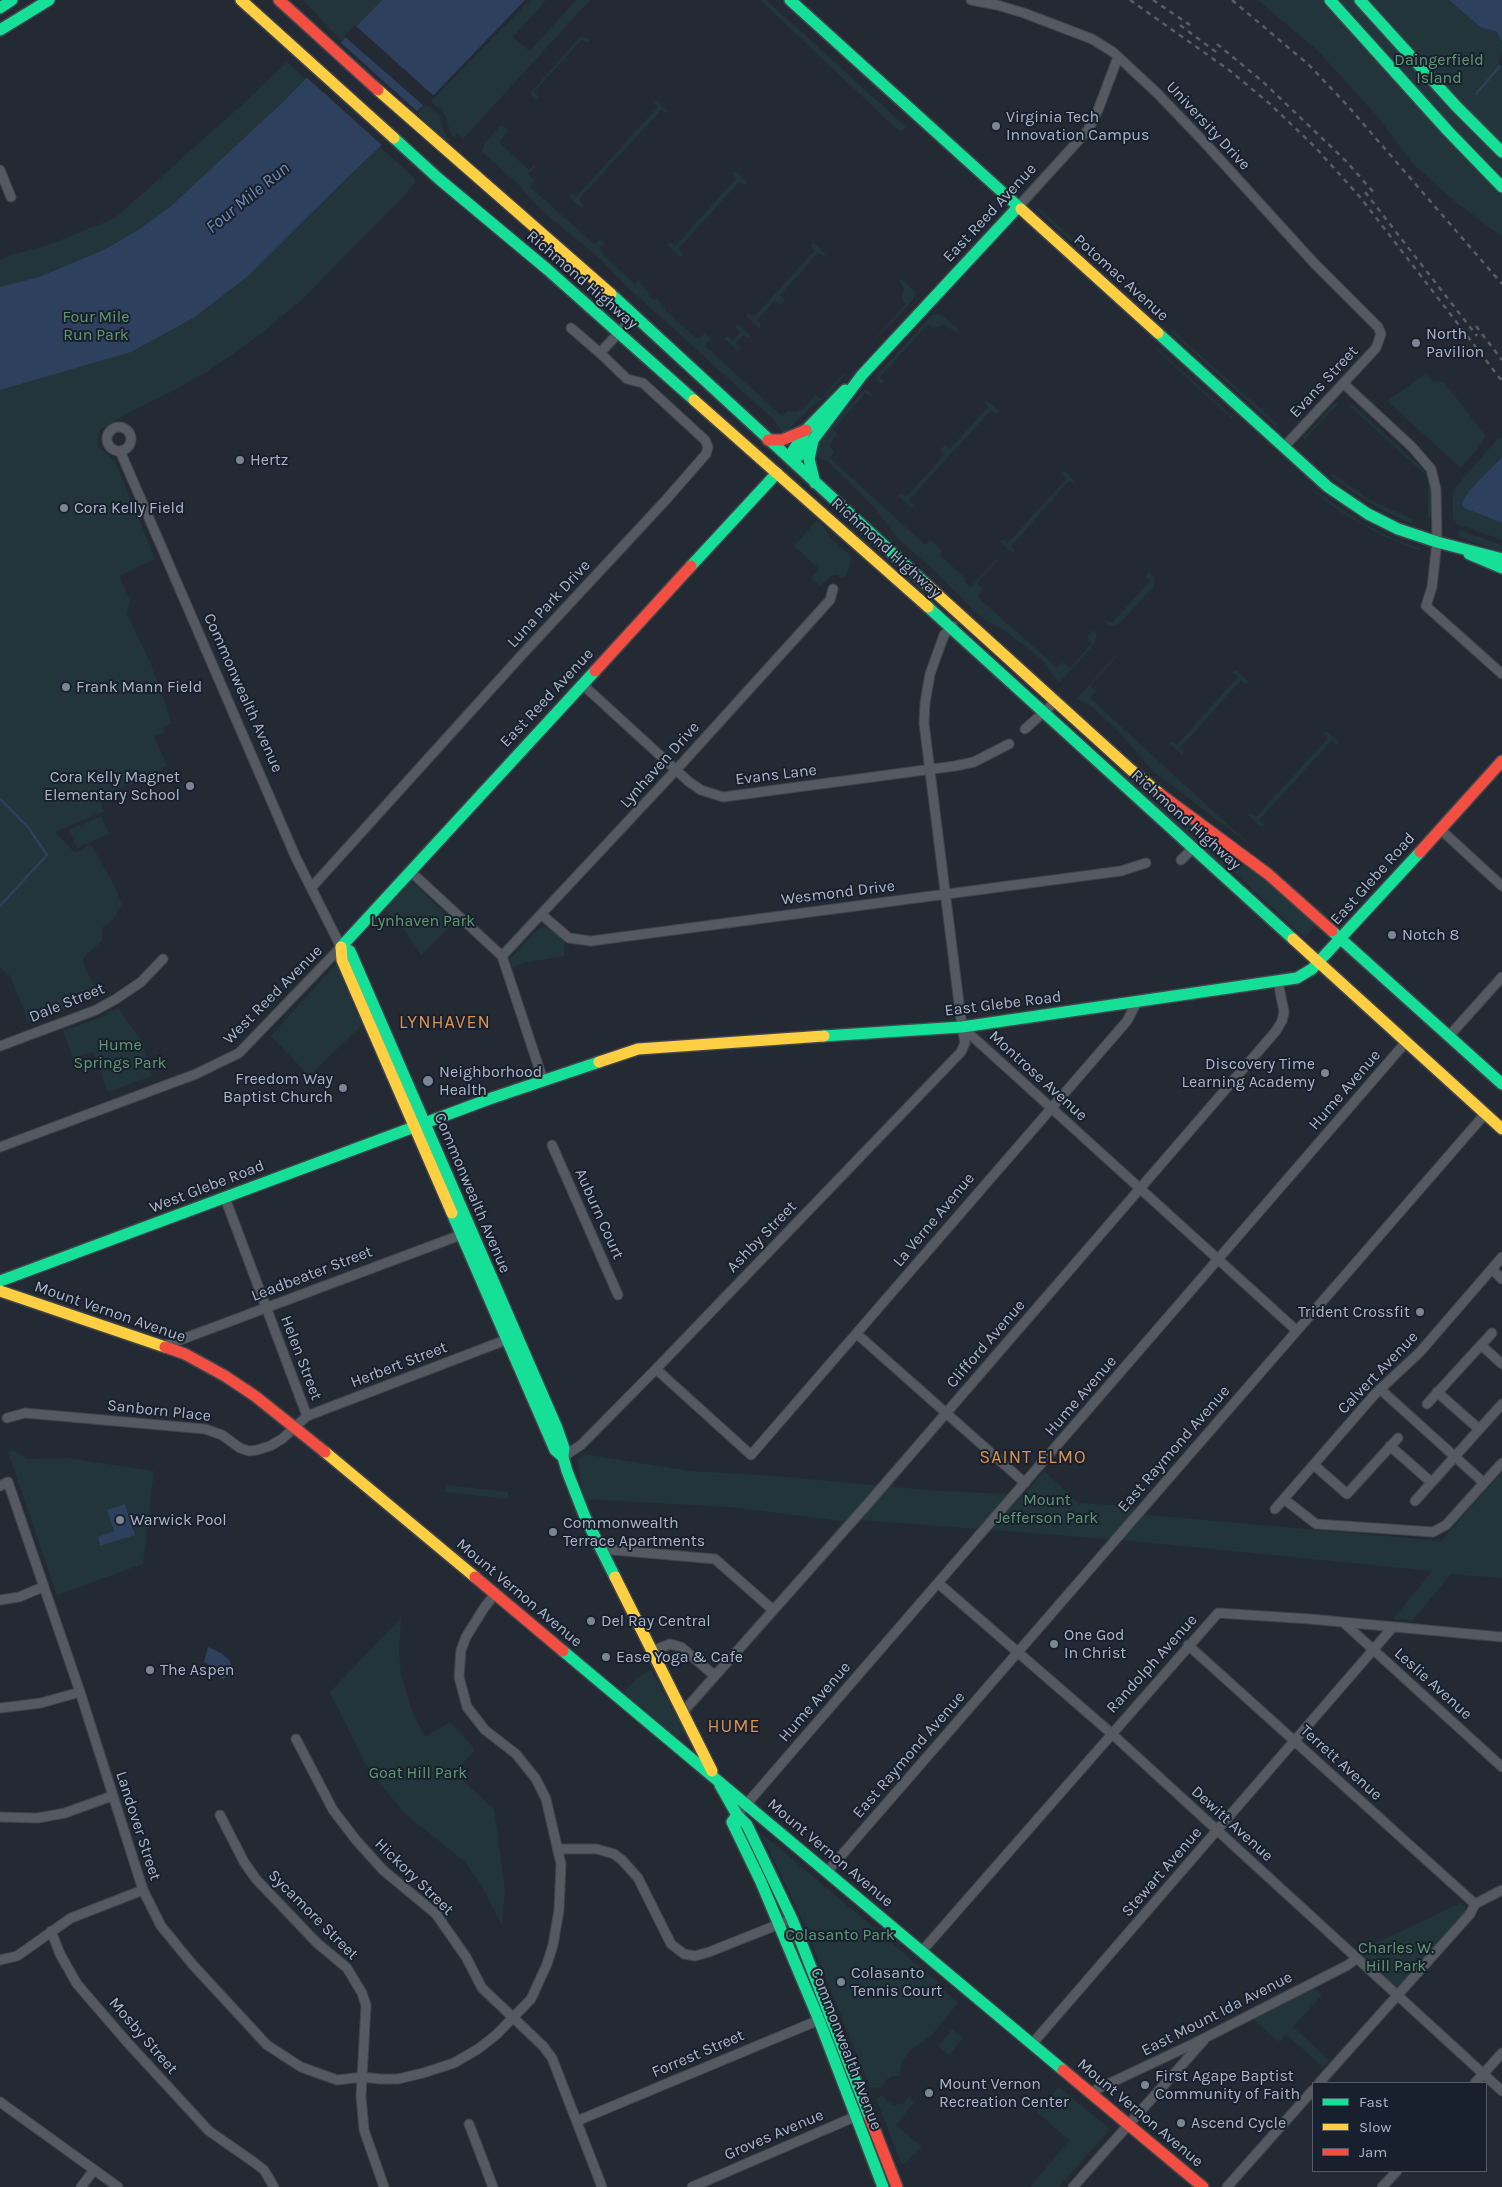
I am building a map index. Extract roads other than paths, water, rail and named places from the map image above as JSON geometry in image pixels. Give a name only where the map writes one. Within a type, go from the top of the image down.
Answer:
[{"type":"main road","points":[[0,8],[12,0]]},
{"type":"main road","points":[[0,30],[49,0]]},
{"type":"main road","name":"Richmond Highway","points":[[241,0],[395,139],[619,332],[751,450],[816,484],[1151,787],[1268,874],[1502,1084]]},
{"type":"main road","name":"Richmond Highway","points":[[279,0],[412,121],[634,315],[772,443],[786,468],[950,628],[1502,1129]]},
{"type":"main road","name":"Potomac Avenue","points":[[790,0],[1328,487],[1354,505],[1398,528],[1437,542],[1502,559]]},
{"type":"main road","points":[[1330,0],[1448,131],[1502,187]]},
{"type":"main road","points":[[1360,0],[1456,106],[1502,152]]},
{"type":"main road","name":"East Reed Avenue","points":[[342,946],[582,684],[799,456],[862,376],[1018,207]]},
{"type":"main road","name":"East Reed Avenue","points":[[786,468],[793,451],[806,430],[830,404],[862,376]]},
{"type":"main road","points":[[786,468],[778,458],[772,443],[806,430]]},
{"type":"main road","points":[[813,440],[809,459],[816,484]]},
{"type":"main road","points":[[751,450],[778,458]]},
{"type":"main road","name":"Potomac Avenue","points":[[1451,546],[1502,568]]},
{"type":"main road","name":"East Glebe Road","points":[[420,1125],[622,1053],[652,1047],[962,1027],[1278,982],[1303,975],[1341,939],[1502,761]]},
{"type":"main road","name":"Commonwealth Avenue","points":[[342,946],[350,951],[420,1125],[512,1338],[557,1428],[564,1448],[563,1457],[574,1493],[715,1778],[737,1815],[748,1825],[773,1876],[831,2014],[895,2186]]},
{"type":"main road","name":"West Glebe Road","points":[[0,1281],[420,1125]]},
{"type":"main road","name":"Mount Vernon Avenue","points":[[0,1292],[96,1322],[185,1354],[225,1376],[296,1427],[1203,2187]]},
{"type":"main road","name":"Commonwealth Avenue","points":[[737,1815],[732,1822],[761,1882],[819,2020],[883,2187]]},
{"type":"main road","points":[[761,1882],[773,1876]]},
{"type":"street","name":"University Drive","points":[[971,0],[997,5],[1103,44],[1158,94],[1314,263],[1375,323],[1381,334]]},
{"type":"street","name":"East Reed Avenue","points":[[1018,207],[1088,130],[1098,110],[1118,57]]},
{"type":"street","points":[[0,170],[10,196]]},
{"type":"street","points":[[600,353],[634,315]]},
{"type":"street","name":"Luna Park Drive","points":[[311,888],[706,454],[708,447],[705,440],[643,383],[627,379],[571,328]]},
{"type":"street","name":"Evans Street","points":[[1283,448],[1376,348],[1381,334]]},
{"type":"street","points":[[1344,384],[1412,447],[1431,469],[1435,478],[1436,489],[1437,542],[1432,587],[1426,606],[1502,674]]},
{"type":"street","name":"Commonwealth Avenue","points":[[120,450],[311,888],[342,946]]},
{"type":"street","name":"Lynhaven Drive","points":[[502,956],[676,770],[830,600],[833,589]]},
{"type":"street","points":[[962,617],[944,635],[936,654],[926,695],[924,730],[962,1027]]},
{"type":"street","name":"Evans Lane","points":[[582,684],[676,770],[701,790],[723,797],[974,762],[1008,744]]},
{"type":"street","points":[[1025,729],[1055,702]]},
{"type":"street","points":[[1440,830],[1502,886]]},
{"type":"street","points":[[1181,860],[1193,848]]},
{"type":"street","name":"Wesmond Drive","points":[[542,914],[570,938],[591,941],[1121,871],[1146,863]]},
{"type":"street","points":[[410,871],[502,956],[543,1080]]},
{"type":"street","name":"West Reed Avenue","points":[[0,1147],[196,1074],[239,1054],[342,946]]},
{"type":"street","name":"Dale Street","points":[[0,1046],[96,1010],[141,982],[163,959]]},
{"type":"street","points":[[1449,1036],[1502,977]]},
{"type":"street","name":"Clifford Avenue","points":[[682,1713],[946,1413],[1280,1026],[1284,1005],[1278,982]]},
{"type":"street","name":"La Verne Avenue","points":[[656,1369],[751,1455],[1126,1021],[1137,1002]]},
{"type":"street","name":"Montrose Avenue","points":[[962,1027],[1296,1330]]},
{"type":"street","name":"Ashby Street","points":[[563,1457],[581,1444],[656,1369],[961,1052],[964,1043],[962,1027]]},
{"type":"street","name":"Hume Avenue","points":[[737,1815],[1406,1042]]},
{"type":"street","name":"East Raymond Avenue","points":[[827,1872],[1485,1114]]},
{"type":"street","name":"Auburn Court","points":[[552,1144],[618,1295]]},
{"type":"street","name":"Helen Street","points":[[225,1198],[307,1416]]},
{"type":"street","name":"Leadbeater Street","points":[[164,1346],[467,1233]]},
{"type":"street","name":"Calvert Avenue","points":[[1275,1509],[1380,1389],[1420,1352],[1502,1257]]},
{"type":"street","points":[[1492,1269],[1502,1278]]},
{"type":"street","points":[[1426,1404],[1492,1333]]},
{"type":"street","points":[[857,1334],[1024,1483]]},
{"type":"street","name":"Herbert Street","points":[[296,1427],[307,1416],[512,1338]]},
{"type":"street","points":[[1481,1345],[1502,1364]]},
{"type":"street","points":[[1380,1389],[1484,1483]]},
{"type":"street","points":[[1437,1392],[1479,1429]]},
{"type":"street","points":[[1415,1500],[1502,1404]]},
{"type":"street","name":"Sanborn Place","points":[[7,1418],[25,1413],[205,1429],[214,1431],[240,1448],[249,1451],[270,1446],[296,1427]]},
{"type":"street","points":[[1314,1465],[1347,1494],[1398,1438]]},
{"type":"street","points":[[1390,1446],[1431,1482]]},
{"type":"street","points":[[1284,1499],[1308,1519],[1322,1525],[1433,1532],[1441,1529],[1502,1464]]},
{"type":"street","name":"Landover Street","points":[[4,1484],[80,1692],[112,1796],[149,1905],[169,1937],[254,2032],[275,2052],[301,2067],[337,2080],[363,2077],[380,2080],[398,2079],[423,2073],[454,2062],[490,2040],[514,2017],[531,1999],[547,1964],[553,1945],[558,1910],[561,1864],[546,1800],[536,1779],[516,1754],[485,1730],[467,1707],[460,1684],[459,1663],[466,1637],[495,1594]]},
{"type":"street","points":[[601,1549],[715,1559],[773,1610]]},
{"type":"street","name":"Dewitt Avenue","points":[[938,1583],[1111,1733],[1502,2091]]},
{"type":"street","points":[[0,1600],[19,1596],[43,1587]]},
{"type":"street","name":"Randolph Avenue","points":[[922,1951],[1218,1613],[1226,1612],[1502,1637]]},
{"type":"street","name":"Leslie Avenue","points":[[1344,1623],[1502,1767]]},
{"type":"street","name":"Stewart Avenue","points":[[1032,2044],[1392,1628]]},
{"type":"street","points":[[652,1652],[670,1644],[681,1647],[715,1676]]},
{"type":"street","name":"Terrett Avenue","points":[[1188,1645],[1475,1904]]},
{"type":"street","points":[[0,1708],[41,1703],[80,1692]]},
{"type":"street","name":"Hickory Street","points":[[296,1739],[333,1810],[350,1833],[383,1870],[436,1914],[466,1957],[482,1988],[514,2017],[543,2046],[552,2058],[602,2187]]},
{"type":"street","points":[[0,1817],[38,1818],[65,1814],[112,1796]]},
{"type":"street","name":"Sycamore Street","points":[[220,1815],[244,1862],[256,1880],[317,1943],[347,1968],[356,1982],[366,2005],[362,2096],[364,2130],[384,2187]]},
{"type":"street","points":[[559,1850],[597,1848],[614,1854],[622,1860],[638,1878],[671,1944],[684,1954],[696,1956],[709,1952],[792,1919]]},
{"type":"street","points":[[0,1960],[17,1956],[51,1931],[86,1910],[143,1890]]},
{"type":"street","points":[[1321,2082],[1470,1914],[1475,1904],[1502,1890]]},
{"type":"street","name":"Mosby Street","points":[[51,1931],[60,1954],[77,1984],[127,2042],[204,2126],[221,2141],[264,2170],[274,2187]]},
{"type":"street","name":"East Mount Ida Avenue","points":[[1089,2093],[1208,2036],[1357,1958]]},
{"type":"street","name":"Forrest Street","points":[[577,2122],[831,2014]]},
{"type":"street","points":[[1073,2187],[1208,2036]]},
{"type":"street","points":[[1476,2082],[1502,2052]]},
{"type":"street","points":[[1227,2187],[1312,2091]]},
{"type":"street","points":[[0,2102],[118,2187]]},
{"type":"street","name":"Groves Avenue","points":[[692,2187],[868,2112]]},
{"type":"street","points":[[469,2124],[493,2187]]},
{"type":"street","points":[[81,2187],[94,2170]]},
{"type":"street","points":[[1382,2187],[1396,2172]]},
{"type":"water","name":"Four Mile Run","points":[[382,0],[525,0],[425,104],[248,276],[195,317],[131,352],[0,390],[0,287],[39,277],[106,249],[141,228],[170,207],[283,102]]},
{"type":"water","points":[[1449,0],[1502,0],[1502,42],[1497,32],[1480,27]]},
{"type":"water","points":[[1502,457],[1502,523],[1464,508],[1462,503],[1469,491]]},
{"type":"water","name":"Warwick Pool","points":[[125,1504],[135,1535],[100,1546],[98,1537],[114,1531],[107,1510]]},
{"type":"water","points":[[208,1647],[221,1653],[229,1660],[236,1674],[222,1679],[216,1669],[204,1662]]},
{"type":"waterway","points":[[1476,94],[1500,66]]},
{"type":"waterway","points":[[0,799],[28,827],[47,855],[0,906]]},
{"type":"railway","points":[[1130,0],[1229,70],[1270,104],[1314,146],[1360,197],[1502,381]]},
{"type":"railway","points":[[1153,0],[1190,25]]},
{"type":"railway","points":[[1232,0],[1309,65],[1347,105],[1502,284]]},
{"type":"railway","points":[[1180,25],[1220,55]]},
{"type":"railway","points":[[1217,44],[1262,81],[1346,161],[1376,195]]},
{"type":"railway","points":[[1365,192],[1477,336]]},
{"type":"railway","points":[[1476,326],[1502,360]]},
{"type":"place","name":"Virginia Tech Innovation Campus","points":[[996,126]]},
{"type":"place","name":"North Pavilion","points":[[1416,343]]},
{"type":"place","name":"Hertz","points":[[240,460]]},
{"type":"place","name":"Cora Kelly Field","points":[[64,508]]},
{"type":"place","name":"Frank Mann Field","points":[[66,687]]},
{"type":"place","name":"Cora Kelly Magnet Elementary School","points":[[190,786]]},
{"type":"place","name":"Notch 8","points":[[1392,935]]},
{"type":"place","name":"Discovery Time Learning Academy","points":[[1325,1073]]},
{"type":"place","name":"Neighborhood Health","points":[[428,1081]]},
{"type":"place","name":"Freedom Way Baptist Church","points":[[343,1088]]},
{"type":"place","name":"Trident Crossfit","points":[[1420,1312]]},
{"type":"place","name":"Warwick Pool","points":[[120,1520]]},
{"type":"place","name":"Commonwealth Terrace Apartments","points":[[553,1532]]},
{"type":"place","name":"Del Ray Central","points":[[591,1621]]},
{"type":"place","name":"One God In Christ","points":[[1054,1644]]},
{"type":"place","name":"Ease Yoga & Cafe","points":[[606,1657]]},
{"type":"place","name":"The Aspen","points":[[150,1670]]},
{"type":"place","name":"Colasanto Tennis Court","points":[[841,1982]]},
{"type":"place","name":"First Agape Baptist Community of Faith","points":[[1145,2085]]},
{"type":"place","name":"Mount Vernon Recreation Center","points":[[929,2093]]},
{"type":"place","name":"Ascend Cycle","points":[[1181,2123]]},
{"type":"district","name":"LYNHAVEN","points":[[445,1023]]},
{"type":"district","name":"SAINT ELMO","points":[[1033,1458]]},
{"type":"district","name":"HUME","points":[[734,1727]]},
{"type":"park label","name":"Daingerfield Island","points":[[1439,69]]},
{"type":"park label","name":"Four Mile Run Park","points":[[96,326]]},
{"type":"park label","name":"Lynhaven Park","points":[[423,921]]},
{"type":"park label","name":"Hume Springs Park","points":[[120,1054]]},
{"type":"park label","name":"Mount Jefferson Park","points":[[1047,1509]]},
{"type":"park label","name":"Goat Hill Park","points":[[418,1773]]},
{"type":"park label","name":"Colasanto Park","points":[[840,1935]]},
{"type":"park label","name":"Charles W. Hill Park","points":[[1396,1957]]}]
